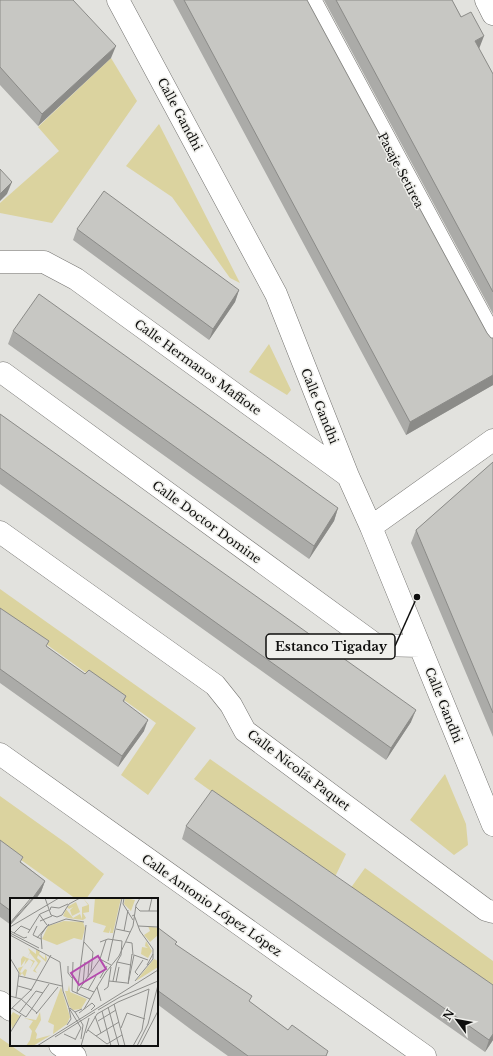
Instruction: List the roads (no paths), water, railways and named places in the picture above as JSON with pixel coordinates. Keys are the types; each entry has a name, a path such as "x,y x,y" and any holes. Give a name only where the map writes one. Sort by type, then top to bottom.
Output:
{"street":[{"name":"Calle Gandhi","path":"119,0 276,294 348,476 372,527 493,825"},
{"name":"Pasaje Setirea","path":"310,0 493,340"},
{"path":"486,0 493,14"},
{"name":"Calle Hermanos Maffiote","path":"0,262 44,262 76,279 348,476"},
{"name":"Calle Doctor Domine","path":"3,373 376,645 420,646"},
{"path":"372,527 493,440"},
{"name":"Calle Nicolás Paquet","path":"0,532 215,685 231,705 245,731 486,910 493,912"},
{"name":"Calle Antonio López López","path":"0,754 425,1056"},
{"path":"0,1002 10,1009"},
{"path":"61,1046 75,1056"}],"place":[{"name":"Estanco Tigaday","path":"417,597"}]}
